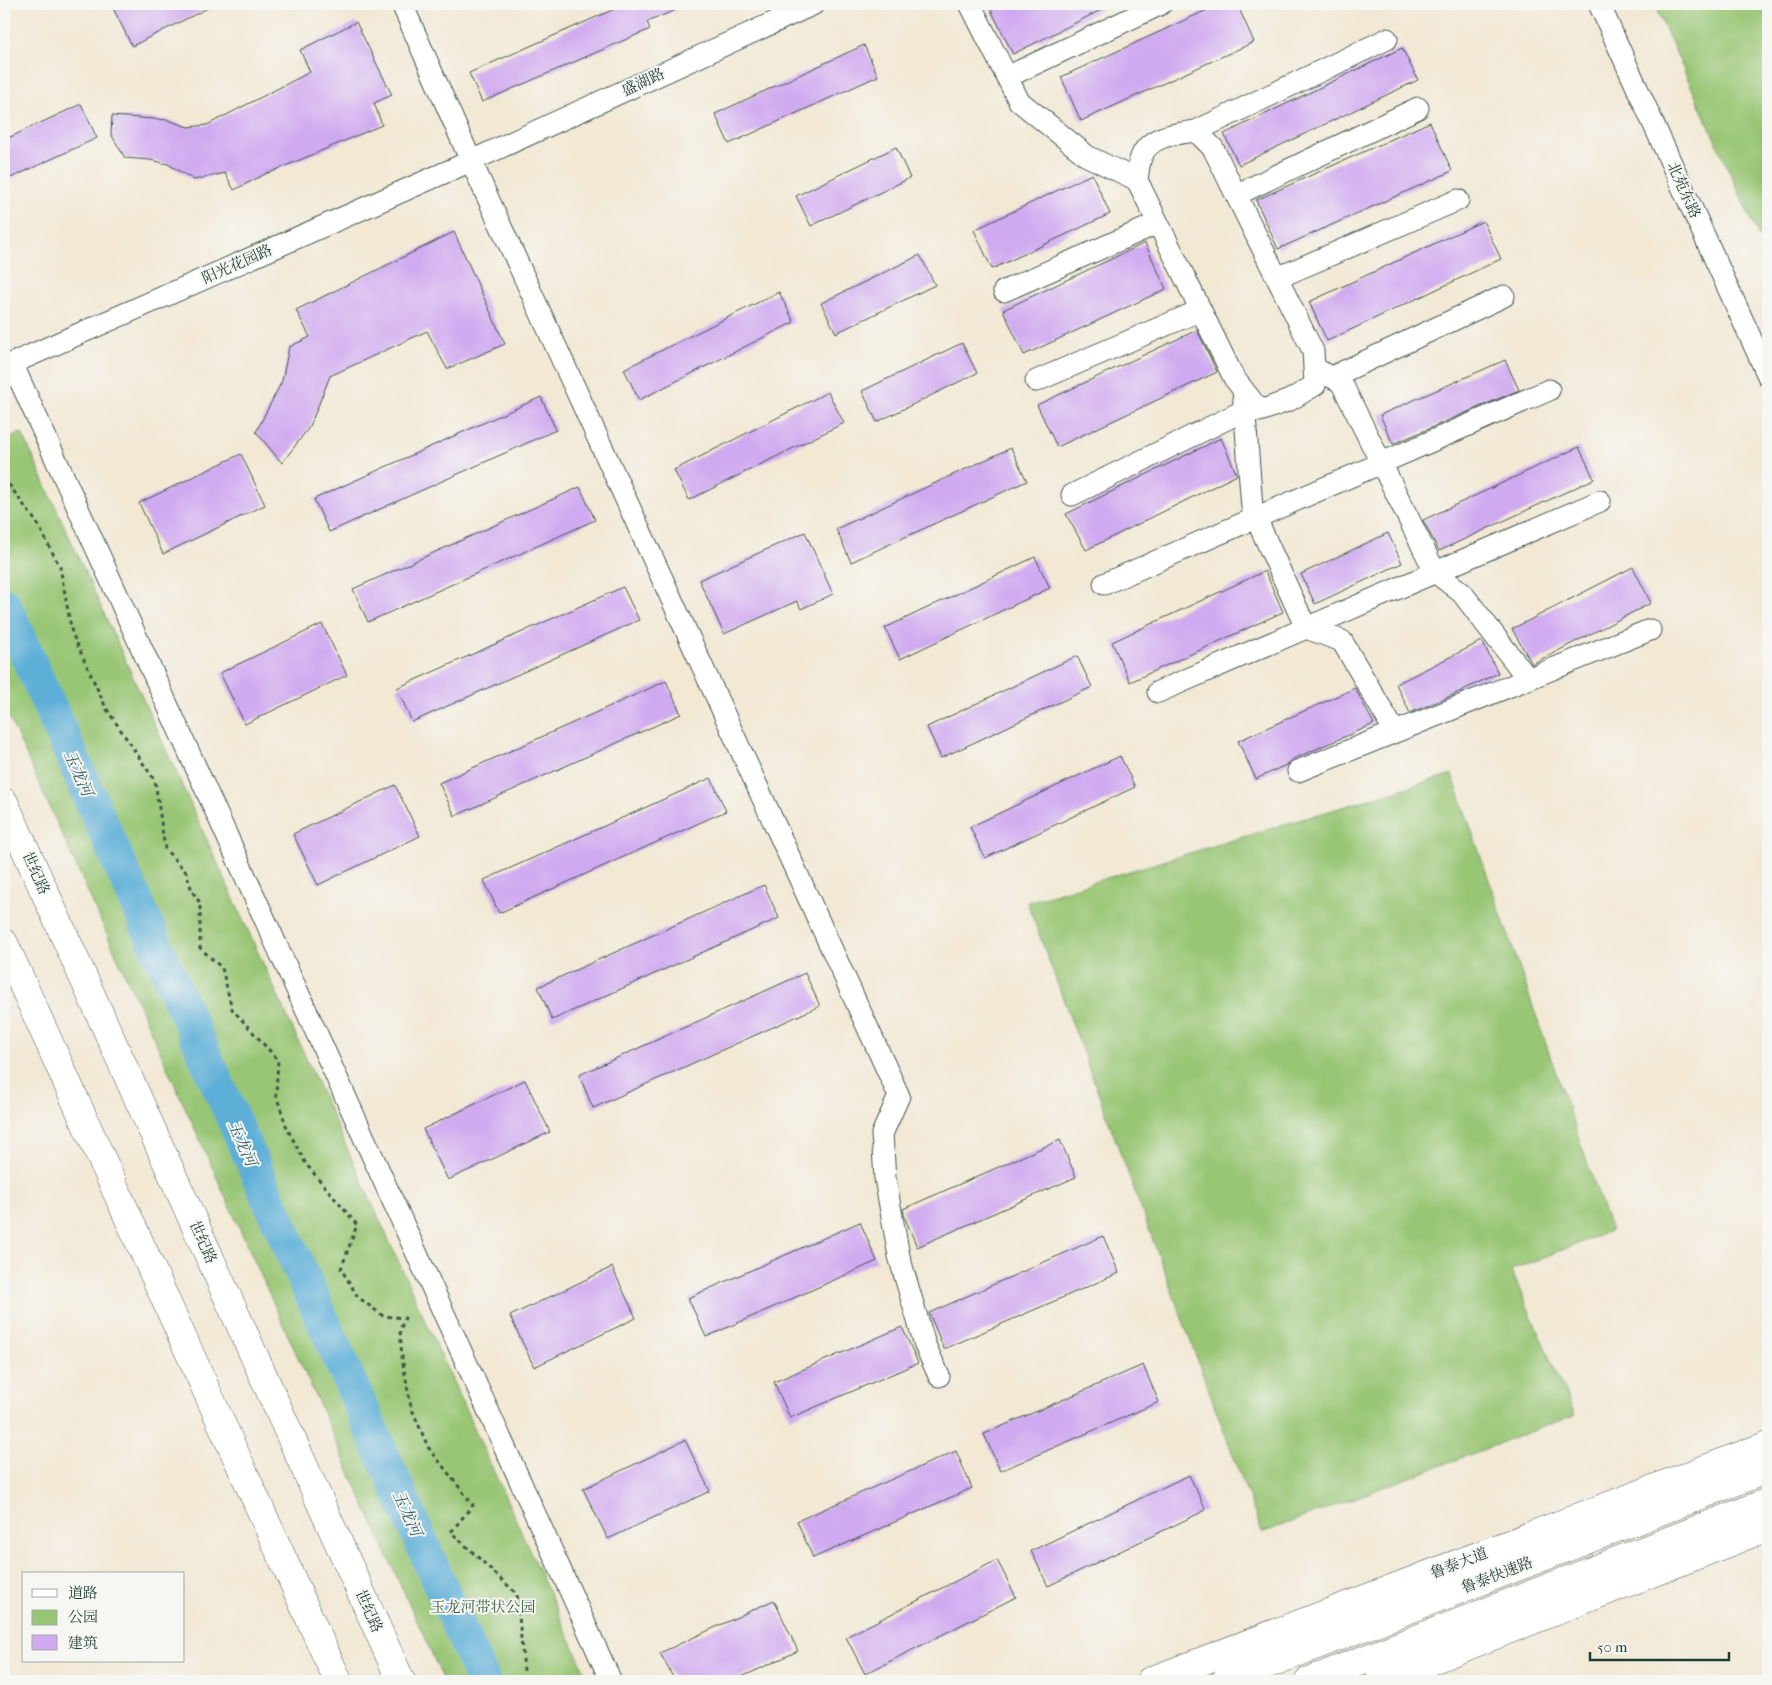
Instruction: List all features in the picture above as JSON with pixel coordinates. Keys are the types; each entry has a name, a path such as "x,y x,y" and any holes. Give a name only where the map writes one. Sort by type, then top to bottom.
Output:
{"main road":[{"name":"世纪路","path":"4,802 401,1681"},
{"path":"4,943 338,1681"},
{"name":"鲁泰大道","path":"1150,1681 1768,1445"},
{"name":"鲁泰快速路","path":"1225,1681 1768,1469"},
{"name":"鲁泰快速路","path":"1309,1681 1768,1502"},
{"path":"1379,1681 1768,1528"}],"street":[{"path":"402,4 899,1096 882,1134 885,1178 899,1256 925,1345 939,1376"},
{"name":"盛湖路","path":"472,161 814,4"},
{"path":"970,4 1019,102 1087,156 1137,180"},
{"path":"1007,77 1161,4"},
{"name":"北苑东路","path":"1599,4 1768,376"},
{"path":"1387,39 1196,131 1176,134 1152,141 1142,156 1137,180 1244,400 1252,507 1306,628 1342,641 1395,732"},
{"path":"1236,195 1418,108"},
{"path":"1196,131 1213,148 1323,373 1341,382 1435,572 1462,593 1528,679"},
{"name":"阳光花园路","path":"8,365 472,161"},
{"path":"1277,278 1458,200"},
{"path":"1004,291 1158,223"},
{"path":"1244,400 1260,411 1290,400 1315,385 1323,373 1504,296"},
{"path":"1036,382 1200,310"},
{"path":"8,365 612,1681"},
{"path":"1104,584 1549,390"},
{"path":"1072,495 1244,400"},
{"path":"1158,692 1600,500"},
{"path":"1298,771 1650,630"}],"path":[{"path":"4,478 37,523 60,567 72,632 106,708 155,781 165,849 186,872 192,891 200,903 200,948 222,968 232,1009 278,1060 276,1095 287,1128 306,1164 357,1225 341,1268 358,1297 383,1316 405,1318 400,1330 402,1358 411,1407 428,1447 473,1504 451,1532 517,1594 525,1681"}],"green space":[{"path":"1654,4 1768,4 1768,257"},
{"name":"玉龙河带状公园","path":"22,433 589,1681 444,1681 4,706 4,439"},
{"path":"1452,774 1611,1231 1511,1270 1575,1415 1262,1533 1027,902"}],"building":[{"path":"111,4 216,4 132,46"},
{"path":"626,4 690,4 647,22 650,29 482,102 469,73"},
{"path":"988,4 1113,4 1013,54"},
{"path":"1220,4 1237,4 1254,42 1081,121 1061,77"},
{"path":"356,22 392,95 374,103 382,125 269,172 234,190 225,173 194,180 168,164 125,158 111,134 112,116 168,120 188,127 207,125 310,72 300,50"},
{"path":"864,45 878,76 729,144 715,114"},
{"path":"1402,48 1418,80 1239,165 1224,134"},
{"path":"81,104 97,138 4,181 4,140"},
{"path":"1430,122 1452,171 1278,249 1256,200"},
{"path":"896,147 910,178 811,226 796,196"},
{"path":"1092,174 1110,214 992,269 974,230"},
{"path":"1483,221 1501,259 1327,341 1309,302"},
{"path":"454,232 505,344 447,369 427,331 330,376 310,426 282,463 256,432 282,381 289,347 310,337 296,310"},
{"path":"1145,243 1166,289 1024,355 1003,310"},
{"path":"920,255 935,285 836,333 821,303"},
{"path":"779,292 794,322 639,400 624,369"},
{"path":"1197,330 1217,372 1057,447 1037,405"},
{"path":"962,343 977,373 877,422 862,391"},
{"path":"1505,360 1519,390 1393,444 1380,415"},
{"path":"828,392 844,423 689,500 674,470"},
{"path":"541,397 556,430 329,532 314,499"},
{"path":"1221,438 1237,475 1086,550 1066,514"},
{"path":"1579,447 1594,479 1439,551 1423,520"},
{"path":"1011,448 1027,481 851,562 836,529"},
{"path":"241,454 265,505 163,554 139,503"},
{"path":"580,487 595,520 368,622 353,589"},
{"path":"805,532 833,594 801,609 797,601 724,634 699,580"},
{"path":"1388,533 1402,563 1315,604 1301,574"},
{"path":"1035,557 1050,588 900,659 885,628"},
{"path":"1633,567 1651,603 1532,664 1512,629"},
{"path":"1265,571 1283,612 1130,682 1112,642"},
{"path":"623,587 639,620 412,722 397,688"},
{"path":"322,624 347,675 245,724 220,673"},
{"path":"1482,641 1498,673 1410,713 1396,684"},
{"path":"1077,656 1092,687 941,758 927,727"},
{"path":"666,681 681,714 455,816 439,783"},
{"path":"1355,688 1374,724 1293,759 1288,764 1256,779 1238,741"},
{"path":"1120,756 1135,787 985,858 970,827"},
{"path":"711,778 726,811 499,913 484,880"},
{"path":"395,785 420,836 318,885 293,834"},
{"path":"764,885 779,918 552,1020 538,987"},
{"path":"805,973 820,1006 593,1108 579,1075"},
{"path":"525,1080 550,1132 448,1180 423,1129"},
{"path":"1060,1140 1076,1177 917,1247 903,1209"},
{"path":"860,1222 877,1261 706,1337 688,1298"},
{"path":"1103,1236 1119,1273 944,1349 929,1313"},
{"path":"612,1267 636,1318 534,1367 510,1316"},
{"path":"902,1327 918,1363 790,1418 774,1382"},
{"path":"1143,1365 1159,1402 1000,1471 984,1434"},
{"path":"685,1440 710,1491 608,1539 583,1489"},
{"path":"956,1451 972,1488 813,1558 797,1521"},
{"path":"1189,1475 1206,1510 1048,1586 1031,1551"},
{"path":"997,1560 1016,1597 865,1674 846,1637"},
{"path":"774,1600 798,1651 733,1681 675,1681 660,1653"}],"waterway":[{"name":"玉龙河","path":"4,604 483,1681"}]}
